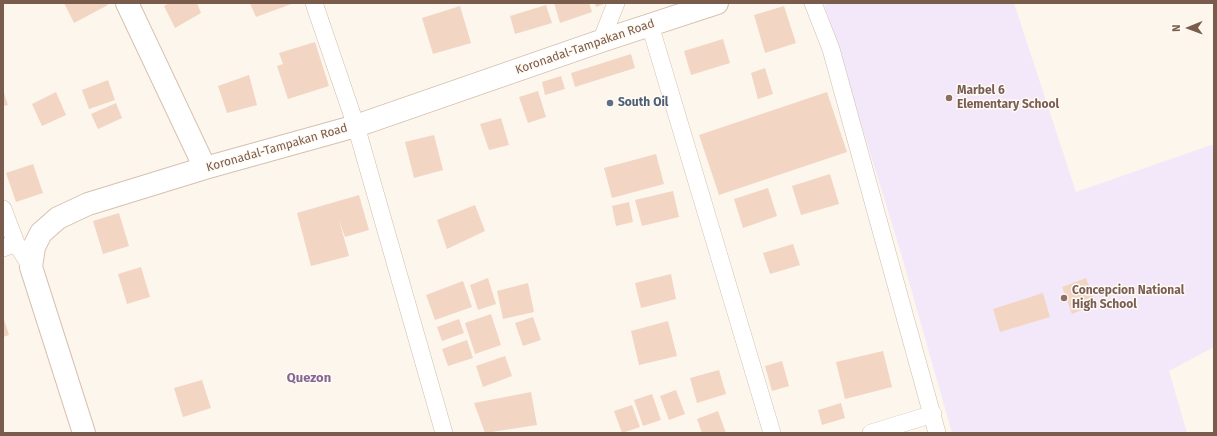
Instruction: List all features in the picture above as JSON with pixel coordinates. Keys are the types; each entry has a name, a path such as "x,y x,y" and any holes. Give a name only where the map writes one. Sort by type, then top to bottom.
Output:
{"main road":[{"path":"127,3 205,168"},
{"name":"Koronadal-Tampakan Road","path":"84,433 31,267 34,247 41,233 58,218 88,204 205,168 356,126 600,41 717,3"}],"street":[{"path":"314,3 356,126 444,433"},
{"path":"600,41 616,3"},
{"path":"813,3 830,49 933,414 937,433"},
{"path":"650,25 772,433"},
{"path":"3,209 10,246 31,267"},
{"path":"871,433 933,414"}],"shaded area":[{"name":"Concepcion National High School","path":"824,3 1014,3 1076,192 1214,144 1214,347 1169,371 1187,433 952,433 900,250"}],"building":[{"path":"64,3 107,3 108,5 74,23"},
{"path":"169,3 197,3 201,13 175,28 164,6"},
{"path":"250,3 294,3 256,17"},
{"path":"554,3 589,3 592,12 560,23"},
{"path":"595,3 606,3 596,7"},
{"path":"546,5 552,23 515,34 510,16"},
{"path":"460,6 471,43 433,54 422,18"},
{"path":"784,6 796,43 765,53 754,15"},
{"path":"723,39 730,63 691,75 684,51"},
{"path":"315,42 329,86 288,99 277,66 283,64 279,53"},
{"path":"631,54 635,68 575,87 571,73"},
{"path":"765,68 773,94 758,99 751,73"},
{"path":"249,75 257,105 227,113 218,86"},
{"path":"561,76 565,89 545,95 542,82"},
{"path":"108,80 115,100 89,109 82,90"},
{"path":"3,90 8,105 3,106"},
{"path":"538,91 546,117 528,123 519,97"},
{"path":"56,92 66,115 42,126 32,104"},
{"path":"827,92 847,152 719,195 699,135"},
{"path":"116,103 122,118 98,129 91,114"},
{"path":"501,118 509,145 489,150 480,124"},
{"path":"434,135 443,170 414,178 405,142"},
{"path":"656,154 664,184 612,198 604,168"},
{"path":"33,164 43,193 16,202 6,173"},
{"path":"830,174 839,204 801,215 792,186"},
{"path":"768,188 777,216 743,228 734,199"},
{"path":"673,191 679,217 642,226 635,200"},
{"path":"359,195 369,230 345,237 339,220 349,256 311,266 297,213"},
{"path":"629,202 633,222 616,226 612,206"},
{"path":"475,205 485,231 447,249 437,220"},
{"path":"119,213 129,246 103,254 93,221"},
{"path":"793,244 800,265 770,274 763,253"},
{"path":"141,267 150,297 127,304 118,274"},
{"path":"671,274 676,299 641,308 635,283"},
{"path":"488,278 496,304 478,310 470,285"},
{"path":"1086,278 1096,304 1072,314 1062,287"},
{"path":"463,281 472,307 435,320 426,295"},
{"path":"528,283 534,312 503,319 497,291"},
{"path":"1043,293 1050,317 1000,332 993,309"},
{"path":"491,314 501,345 475,354 465,323"},
{"path":"3,316 9,335 3,337"},
{"path":"533,317 541,340 523,346 515,323"},
{"path":"459,319 464,333 442,341 437,327"},
{"path":"668,321 677,356 639,365 631,331"},
{"path":"467,340 473,358 448,366 442,349"},
{"path":"883,351 892,387 845,399 836,362"},
{"path":"505,356 512,376 483,387 476,366"},
{"path":"782,361 789,386 772,391 765,366"},
{"path":"719,370 726,394 697,403 690,378"},
{"path":"202,380 211,408 183,417 174,388"},
{"path":"676,390 685,414 669,420 660,396"},
{"path":"531,392 537,425 485,433 474,403"},
{"path":"652,394 661,420 643,426 634,400"},
{"path":"841,403 845,418 822,425 818,410"},
{"path":"632,405 640,427 622,433 614,411"},
{"path":"718,411 726,433 702,433 697,419"}],"place":[{"name":"Marbel 6 Elementary School","path":"949,98"},
{"name":"South Oil","path":"610,103"},
{"name":"Concepcion National High School","path":"1064,298"}],"district":[{"name":"Quezon","path":"309,378"}]}
